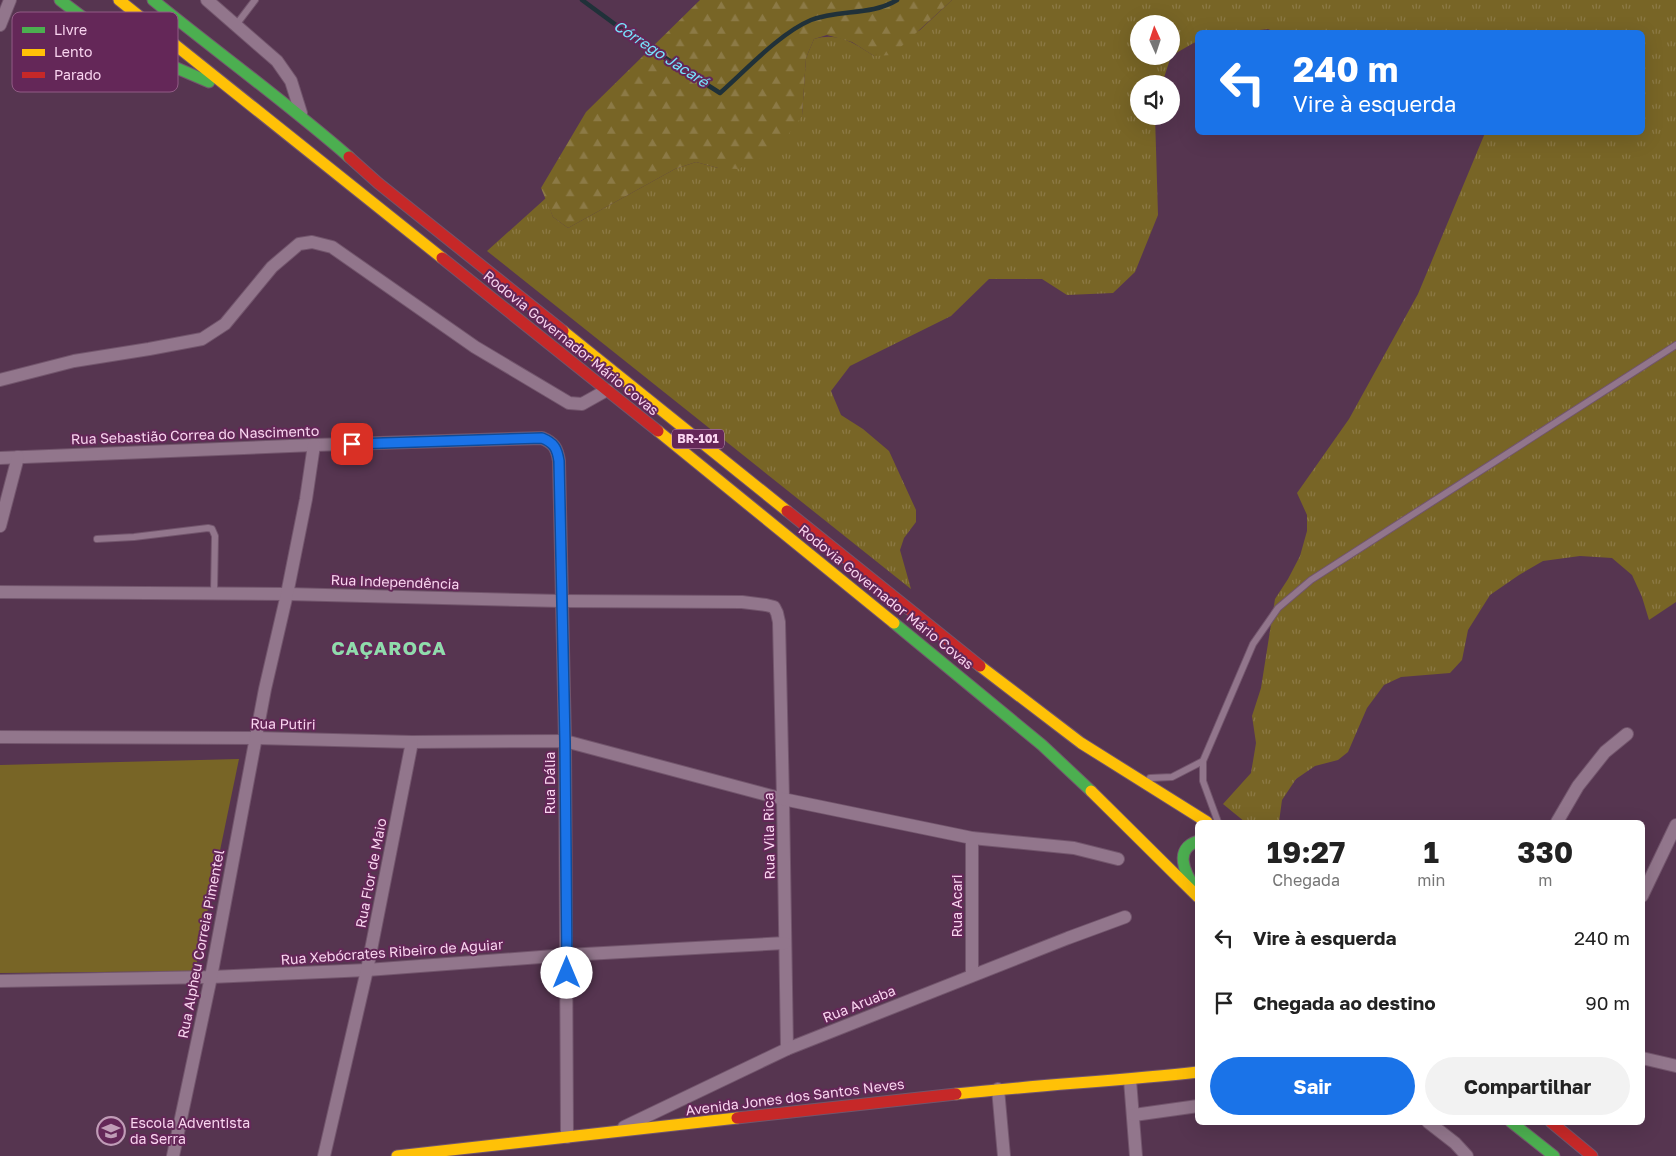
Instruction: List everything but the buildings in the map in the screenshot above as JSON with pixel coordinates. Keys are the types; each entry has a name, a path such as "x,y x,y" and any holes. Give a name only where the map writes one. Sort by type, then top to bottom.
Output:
{"main road":[{"path":"60,0 76,12"},
{"name":"Rodovia Governador Mário Covas","path":"119,0 134,12"},
{"name":"Rodovia Governador Mário Covas","path":"153,0 168,12"},
{"path":"168,0 201,39"},
{"name":"Rodovia Governador Mário Covas","path":"178,20 302,116 378,183 1013,692 1081,744 1204,820"},
{"name":"Rodovia Governador Mário Covas","path":"178,48 607,390 1042,746 1089,789 1195,894"},
{"path":"178,69 234,93"},
{"path":"1195,842 1186,850 1182,861 1187,876 1195,888"},
{"name":"Avenida Jones dos Santos Neves","path":"396,1156 998,1089 1130,1080 1195,1072"},
{"path":"1515,1125 1554,1156"},
{"path":"1555,1125 1592,1156"}],"street":[{"path":"0,25 10,0"},
{"path":"207,0 277,61 290,82 302,116"},
{"path":"0,380 74,361 202,339 225,324 272,267 299,244 312,242 332,246 475,347 569,403 582,404 607,390"},
{"name":"Rua Sebastião Correa do Nascimento","path":"0,458 542,438"},
{"name":"Rua Dália","path":"542,438 553,443 557,449 559,461 565,742 567,1137"},
{"name":"Rua Alpheu Correia Pimentel","path":"173,1156 211,977 265,689 306,499 314,445"},
{"path":"0,526 18,457"},
{"name":"Rua Independência","path":"0,592 287,594 561,601 742,602 774,607 779,622"},
{"name":"Rua Vila Rica","path":"779,622 787,1049"},
{"path":"1558,820 1578,786 1605,752 1627,734"},
{"name":"Rua Putiri","path":"0,738 256,738 412,742 565,742 783,799 972,838 1074,848 1118,858"},
{"name":"Rua Flor de Maio","path":"324,1156 367,970 412,742"},
{"path":"1645,890 1676,824"},
{"name":"Rua Acari","path":"972,838 972,975"},
{"name":"Rua Aruaba","path":"611,1133 787,1049 972,975 1124,918"},
{"name":"Rua Xebócrates Ribeiro de Aguiar","path":"0,981 211,977 367,970 567,955 786,943"},
{"path":"1645,1059 1676,1066"},
{"path":"1130,1080 1136,1156"},
{"path":"998,1089 1004,1156"},
{"path":"1134,1115 1195,1106"},
{"path":"1432,1125 1455,1143 1467,1156"}],"lane":[{"path":"236,25 256,0"},
{"path":"1217,820 1203,781 1202,761 1253,644 1278,608 1311,580 1676,345"},
{"path":"97,539 212,529 215,536 214,594"},
{"path":"1129,775 1152,778 1172,777 1202,761"}],"green space":[{"path":"700,0 952,0 892,55 874,56 852,42 827,35 814,39 806,58 802,116 776,151 738,169 718,168 696,162 675,169 568,228 553,217 541,188 586,112"},
{"path":"952,0 1676,0 1676,602 1649,620 1642,597 1632,575 1612,558 1580,556 1543,561 1490,595 1468,630 1462,660 1450,673 1401,677 1384,685 1367,708 1348,752 1338,760 1315,766 1296,779 1282,800 1279,820 1243,820 1223,804 1251,773 1256,743 1252,716 1261,688 1275,599 1300,556 1307,531 1307,515 1297,493 1349,419 1418,294 1484,135 1645,135 1645,30 1195,30 1195,42 1180,51 1180,15 1130,15 1130,65 1168,65 1165,75 1130,75 1130,125 1155,125 1158,215 1135,272 1113,293 1067,295 1042,279 989,279 951,316 850,366 831,391 841,415 863,429 889,451 916,510 916,522 904,538 900,550 911,589 487,251 546,198 553,217 568,228 675,169 696,162 718,168 802,116 806,58 814,39 823,37 839,38 853,43 874,56 920,30"},
{"path":"239,759 195,971 0,973 0,765"}],"waterway":[{"name":"Córrego Jacaré","path":"582,0 631,36 720,93 775,43 799,26 811,20 833,14 877,8 897,0"}],"traffic: fast":[{"path":"60,0 76,12"},
{"path":"153,0 168,12"},
{"path":"178,20 349,157"},
{"path":"178,69 209,82"},
{"path":"894,623 1042,745 1091,791"},
{"path":"1195,842 1186,850 1183,855 1183,862 1195,888"},
{"path":"1515,1125 1554,1156"}],"traffic: slow":[{"path":"119,0 134,12"},
{"path":"178,47 442,258"},
{"path":"563,331 787,511"},
{"path":"658,431 894,623"},
{"path":"980,666 1081,743 1204,820"},
{"path":"1091,791 1195,894"},
{"path":"956,1094 1195,1072"},
{"path":"397,1156 737,1118"}],"traffic: jam":[{"path":"349,157 378,183 563,331"},
{"path":"442,258 658,431"},
{"path":"787,511 980,666"},
{"path":"737,1118 956,1094"},
{"path":"1555,1125 1592,1156"}],"place":[{"name":"Escola Adventista da Serra","path":"111,1131"}],"district":[{"name":"CAÇAROCA","path":"389,648"}],"route":[{"path":"352,444 542,438 553,443 557,449 559,461 565,742 567,973"}]}
